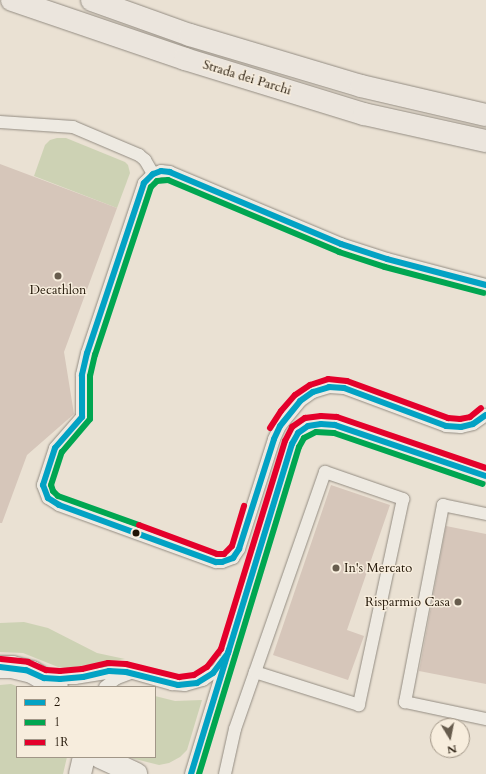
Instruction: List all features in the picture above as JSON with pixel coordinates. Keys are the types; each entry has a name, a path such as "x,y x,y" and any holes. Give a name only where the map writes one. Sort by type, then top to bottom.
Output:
{"highway":[{"name":"Strada dei Parchi","path":"12,0 185,59 357,112 486,141"},
{"name":"Strada dei Parchi","path":"92,0 190,35 361,86 486,115"}],"street":[{"path":"0,667 26,670 51,683"},
{"path":"80,774 84,758"},
{"path":"102,758 136,774"}],"lane":[{"path":"0,122 73,127 139,156 145,160 153,174"},
{"path":"486,285 387,259 341,244 170,172 161,171 153,174 144,183 87,353 82,375 82,417 54,448 43,480 43,489 48,498 59,505 208,560 226,562 233,558 239,549 274,439 280,426 300,401 314,392 329,387 344,388 446,426 461,427 473,424 486,415"},
{"path":"191,774 292,444 303,429 314,424 335,425 486,476"},
{"path":"225,774 235,729 325,472 403,499 359,705 255,672"},
{"path":"486,514 444,505 405,702 486,718"},
{"path":"51,683 114,671 134,673 172,684 191,684 203,680 213,673 228,653"},
{"path":"107,686 120,676 134,673"}],"green space":[{"path":"66,138 125,162 128,165 130,173 117,208 34,176 45,145 50,140"},
{"path":"24,622 48,628 97,653 125,659 68,668 58,667 23,653 0,652 0,623"},
{"path":"11,684 16,686 16,758 67,758 63,774 0,774 0,685"},
{"path":"156,696 175,701 202,700 187,750 180,757 169,763 159,765 131,758 156,758"}],"building":[{"path":"0,164 117,208 64,352 74,414 27,455 2,523 0,523"},
{"name":"In's Mercato","path":"331,485 390,505 347,630 364,636 348,680 273,655"},
{"name":"Risparmio Casa","path":"446,526 486,534 486,684 419,671"}],"transit line":[{"name":"2","path":"486,285 387,259 341,244 170,172 161,171 153,174 144,183 87,353 82,375 82,417 55,448 43,485 48,498 59,505 216,562 222,562 233,558 239,549 274,439 280,426 300,401 313,392 329,387 344,388 446,426 461,427 473,424 486,415"},
{"name":"1","path":"139,525 58,496 53,491 51,485 62,452 90,419 90,376 95,355 151,187 157,181 168,180 339,252 385,267 484,293"},
{"name":"1R","path":"270,428 281,411 295,395 310,385 328,379 347,381 448,418 460,419 470,417 481,408"},
{"name":"1R","path":"1,659 28,662 46,670 60,671 82,669 108,663 126,664 179,677 194,675 207,667 221,649 285,441 292,427 305,418 321,416 337,417 486,468"},
{"name":"2","path":"0,667 26,670 44,678 60,679 83,677 109,671 126,672 178,685 197,683 213,673 228,653 292,444 298,433 308,426 321,424 335,425 486,476"},
{"name":"1","path":"199,774 299,447 304,438 316,432 334,433 483,484"},
{"name":"1R","path":"139,525 217,554 224,554 232,546 244,506"},
{"name":"2","path":"191,774 229,650"}],"place":[{"name":"Decathlon","path":"58,276"},
{"name":"In's Mercato","path":"336,568"},
{"name":"Risparmio Casa","path":"458,602"}]}
